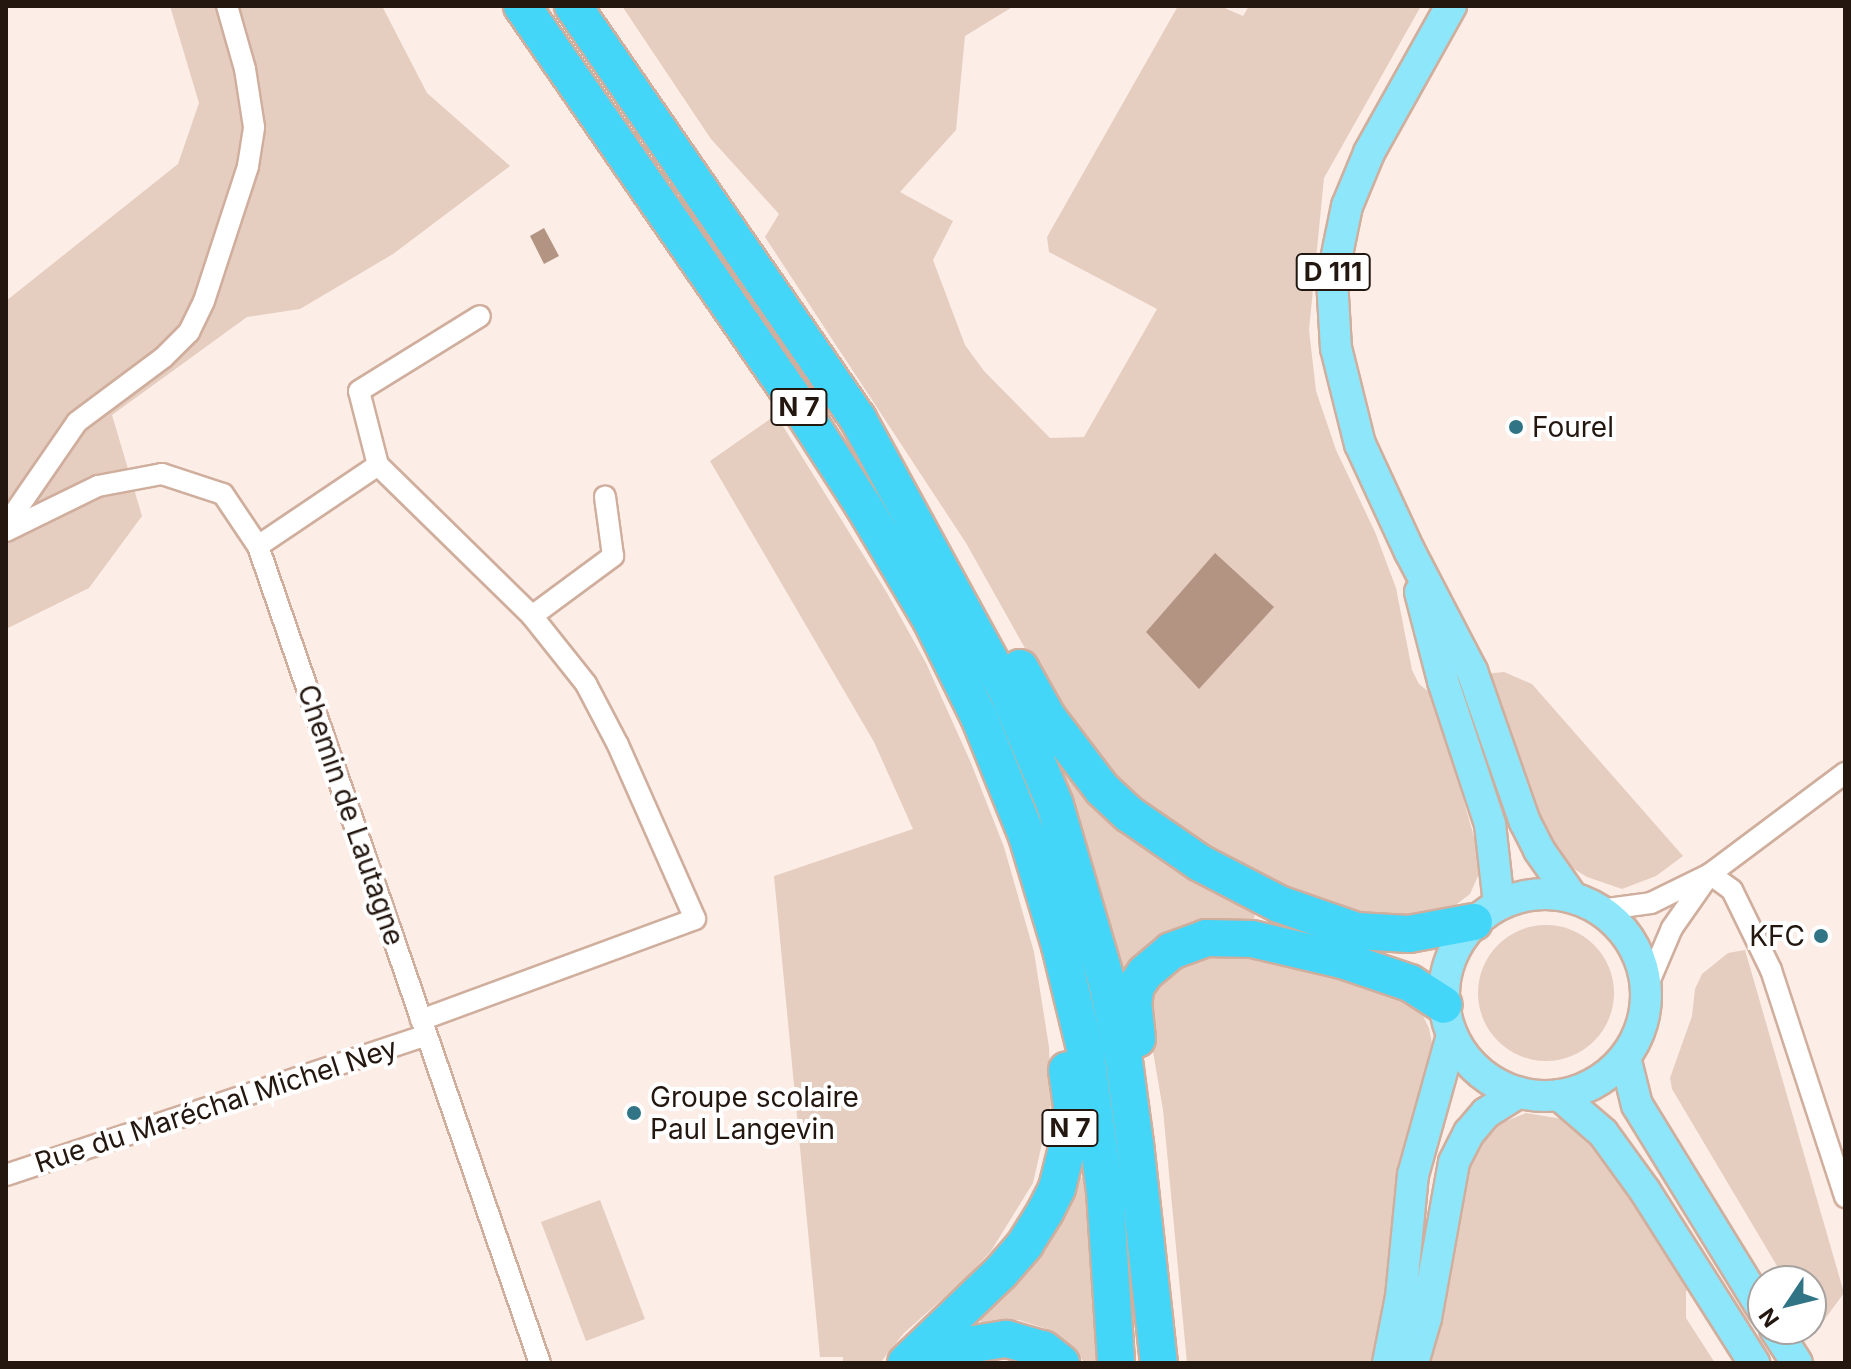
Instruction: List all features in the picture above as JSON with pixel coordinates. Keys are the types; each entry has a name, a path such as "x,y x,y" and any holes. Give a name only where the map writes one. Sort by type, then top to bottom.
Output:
{"highway":[{"name":"N 7","path":"522,6 803,412 893,554 967,692 1027,836 1060,946 1086,1053 1105,1191 1116,1363"},
{"name":"N 7","path":"573,6 858,419 957,554 1048,718 1102,789 1129,814 1200,863 1279,904 1330,924 1357,931 1409,934 1486,913"},
{"name":"N 7","path":"858,419 1008,693 1055,805 1097,942 1124,1061 1159,1363"},
{"name":"N 7","path":"906,1363 964,1310 1025,1244 1045,1212 1065,1162 1072,1106 1053,972 1027,836"},
{"path":"1153,1300 1146,1139 1133,1003 1136,986 1156,961 1185,943 1206,938 1252,939 1379,971 1410,983 1448,1020"},
{"path":"948,1363 974,1344 1007,1339 1043,1349 1061,1363"}],"main road":[{"name":"D 111","path":"1451,6 1361,171 1338,236 1332,279 1336,348 1360,444 1410,552 1472,671 1525,822 1539,850 1572,897"},
{"name":"D 111","path":"1410,552 1443,681 1490,824 1486,913"},
{"path":"1388,1363 1401,1297 1413,1175 1448,1020 1445,975 1456,946 1486,913 1523,896 1547,893 1572,897 1600,910 1618,925 1632,944 1642,966 1646,989 1645,1013 1625,1057 1607,1075 1584,1088 1559,1095 1519,1092 1491,1080 1468,1060 1448,1020"},
{"path":"1625,1057 1629,1083 1644,1119 1747,1284"},
{"path":"1413,1363 1426,1318 1454,1162 1469,1133 1486,1113 1519,1092"},
{"path":"1559,1095 1603,1133 1645,1191 1754,1363"},
{"path":"1785,1345 1797,1363"}],"street":[{"path":"6,525 77,422 163,358 189,332 204,301 248,166 254,127 245,69 227,6"},
{"path":"480,316 359,391 378,465 532,616 613,556 605,497"},
{"path":"258,546 378,465"},
{"name":"Chemin de Lautagne","path":"6,531 98,486 162,474 223,494 258,546 540,1363"},
{"name":"Rue du Maréchal Michel Ney","path":"6,1175 424,1027 695,919 618,745 586,684 532,616"},
{"path":"1600,910 1651,903 1710,874 1845,773"},
{"path":"1646,989 1672,928 1710,874"},
{"path":"1710,874 1732,890 1771,970 1845,1197"}],"shaded area":[{"path":"170,6 382,6 427,93 510,166 393,254 300,309 247,317 112,415 142,516 89,588 6,629 6,301 178,164 199,103"},
{"path":"622,6 1014,6 965,36 956,130 900,192 953,221 933,260 965,345 984,371 1050,438 1084,437 1157,309 1049,252 1047,237 1178,6 1220,6 1243,16 1249,6 1421,6 1324,178 1309,330 1316,391 1336,450 1375,532 1396,588 1412,670 1419,684 1434,696 1478,851 1478,876 1470,894 1449,910 1417,917 1363,920 1299,894 1147,810 1102,772 1064,718 966,543 765,237 779,214 711,139"},
{"path":"544,228 559,256 544,264 530,236"},
{"path":"776,415 887,593 926,663 971,763 1004,847 1034,952 1049,1047 1051,1104 1033,1183 991,1251 965,1279 904,1333 880,1363 843,1363 843,1357 820,1357 774,876 913,829 874,742 710,461"},
{"path":"1215,553 1274,607 1199,689 1146,632"},
{"path":"1504,672 1532,684 1683,856 1656,876 1622,889 1587,877 1563,862 1540,825 1484,674"},
{"path":"1069,765 1256,905 1253,926 1131,973 1122,971 1057,772"},
{"path":"1546,925 1572,931 1594,945 1608,967 1614,993 1608,1019 1594,1041 1572,1055 1546,1061 1520,1055 1498,1041 1484,1019 1478,993 1484,967 1498,945 1520,931"},
{"path":"1745,950 1844,1293 1827,1316 1827,1265 1776,1265 1672,1089 1670,1078 1692,1016 1695,989 1702,974 1728,953"},
{"path":"1207,954 1247,955 1399,992 1419,1008 1429,1028 1433,1048 1381,1363 1187,1363 1163,1110 1147,1016 1151,991 1165,973"},
{"path":"1526,1113 1574,1121 1587,1134 1692,1285 1686,1291 1686,1318 1715,1363 1422,1363 1470,1169 1480,1143 1492,1127"},
{"path":"1086,1177 1099,1363 1085,1363 1068,1344 1044,1328 1019,1320 982,1324 977,1313 1077,1178"},
{"path":"600,1200 645,1319 586,1341 541,1222"}],"place":[{"name":"Fourel","path":"1516,427"},
{"name":"KFC","path":"1821,936"},
{"name":"Groupe scolaire Paul Langevin","path":"634,1113"}]}
